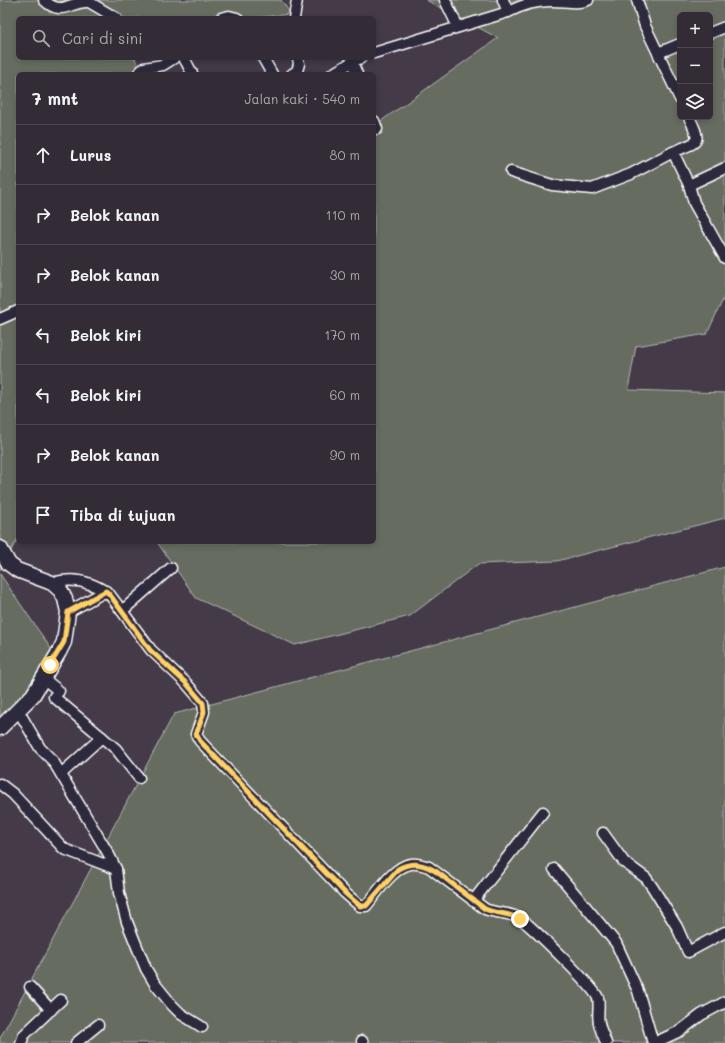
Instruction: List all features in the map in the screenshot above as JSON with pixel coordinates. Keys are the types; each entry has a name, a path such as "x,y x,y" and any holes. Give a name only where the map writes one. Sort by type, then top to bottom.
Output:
{"street":[{"path":"44,0 53,7 59,8 67,7 78,2 89,2 113,16"},
{"path":"294,16 297,0"},
{"path":"445,0 458,27"},
{"path":"503,0 508,12"},
{"path":"376,52 508,12 523,4 551,1 578,2 588,0"},
{"path":"637,0 645,26 677,92"},
{"path":"713,32 725,27"},
{"path":"658,53 677,45"},
{"path":"154,60 159,66"},
{"path":"140,72 144,68 163,65 171,60"},
{"path":"185,60 191,72"},
{"path":"265,60 271,72"},
{"path":"297,72 298,60"},
{"path":"336,72 357,60 357,72"},
{"path":"511,172 552,185 592,189 631,174 673,152 693,144 697,138 697,134 690,120"},
{"path":"673,152 689,185 694,203 725,258"},
{"path":"689,185 725,168"},
{"path":"0,319 16,311"},
{"path":"0,548 9,564 17,570 52,583 61,591 65,599 68,612 64,642 60,652 33,695 0,728"},
{"path":"122,611 171,568"},
{"path":"52,583 71,580 84,582 106,591 110,595 150,650 186,683 203,703 204,712 196,734 200,741 355,902 360,906 366,906 398,869 405,865 420,864 429,867 473,901 492,912 509,914 520,919 533,929 575,971 597,998 599,1004 598,1022 605,1042"},
{"path":"68,612 106,591"},
{"path":"43,678 59,691 54,697 116,749 139,778"},
{"path":"18,710 40,748 53,761 116,869 119,893 127,922 146,969 155,984 172,1005 181,1014 202,1027"},
{"path":"61,774 102,737"},
{"path":"0,784 13,794 64,849 116,869"},
{"path":"473,901 543,812"},
{"path":"603,833 624,862 646,878 677,927 688,952 725,932"},
{"path":"554,869 616,943 638,991 653,1043 680,1031 701,1015 725,1002"},
{"path":"30,987 51,1010"},
{"path":"21,1043 24,1035 61,1000"},
{"path":"76,1043 98,1025"}],"green space":[{"path":"0,0 281,0 291,14 272,16 16,16 16,60 136,60 139,72 16,72 16,542 0,570"},
{"path":"426,0 725,0 725,295 707,334 636,346 628,390 725,393 725,518 557,561 478,564 410,616 295,645 196,598 158,544 376,544 376,125 498,38"},
{"path":"725,567 725,1043 0,1043 0,1038 174,714"},
{"path":"0,574 58,659 0,729"}],"route":[{"path":"50,665 60,652 64,642 68,612 106,591 150,650 186,683 203,703 205,708 196,734 208,751 345,893 360,906 366,906 398,869 405,865 420,864 437,872 485,909 492,912 509,914 520,919"}]}
